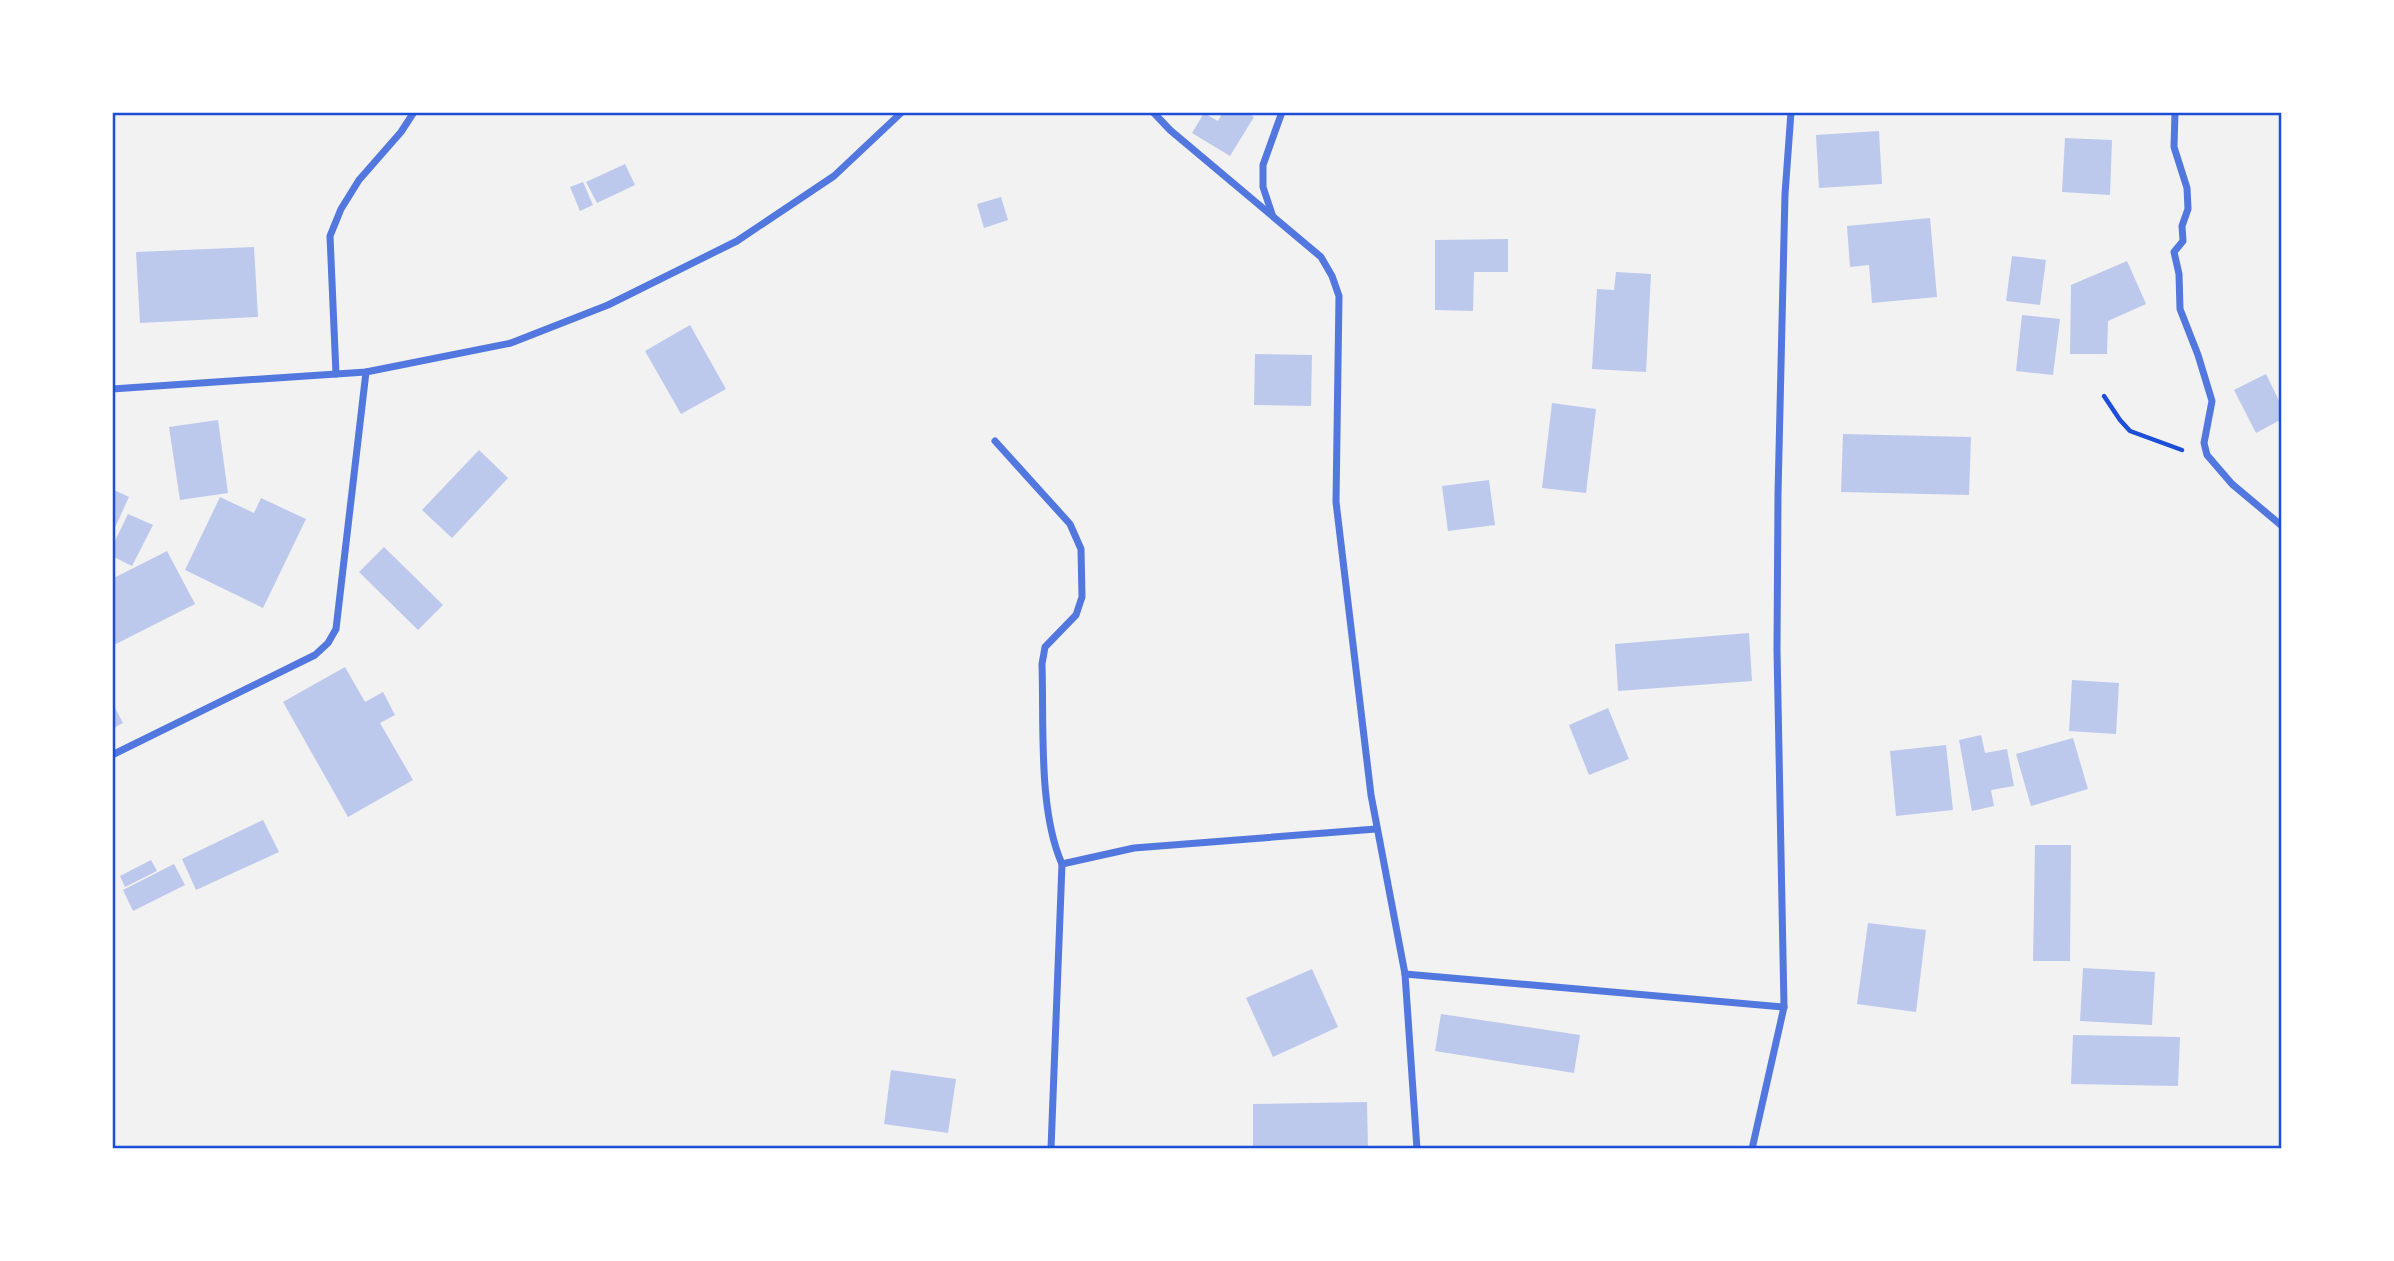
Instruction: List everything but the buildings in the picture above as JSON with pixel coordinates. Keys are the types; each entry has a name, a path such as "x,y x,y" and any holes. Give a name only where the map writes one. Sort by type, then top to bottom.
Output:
{"street":[{"path":"336,374 330,236 341,209 359,180 401,132 414,112"},
{"path":"112,389 366,372 511,343 608,305 737,241 834,176 902,112"},
{"path":"1153,112 1170,130 1321,257 1339,296 1336,502 1376,829 1405,974 1418,1149"},
{"path":"1272,214 1263,187 1263,164 1282,112"},
{"path":"1752,1149 1784,1007 1777,650 1778,494 1785,194 1791,112"},
{"path":"2175,112 2174,147 2186,188 2188,209 2182,226 2183,241 2174,253 2179,274 2179,309 2198,355 2212,401 2204,443 2207,455 2232,484 2282,526"},
{"path":"112,755 315,654 328,643 336,629 366,372"},
{"path":"995,441 1070,524 1081,549 1082,597 1076,615 1045,647 1042,664 1046,805 1055,849 1062,864 1051,1149"},
{"path":"1062,864 1134,848 1376,829"},
{"path":"1405,974 1784,1007"}],"path":[{"path":"2104,396 2130,431 2180,450 2207,455"}]}
